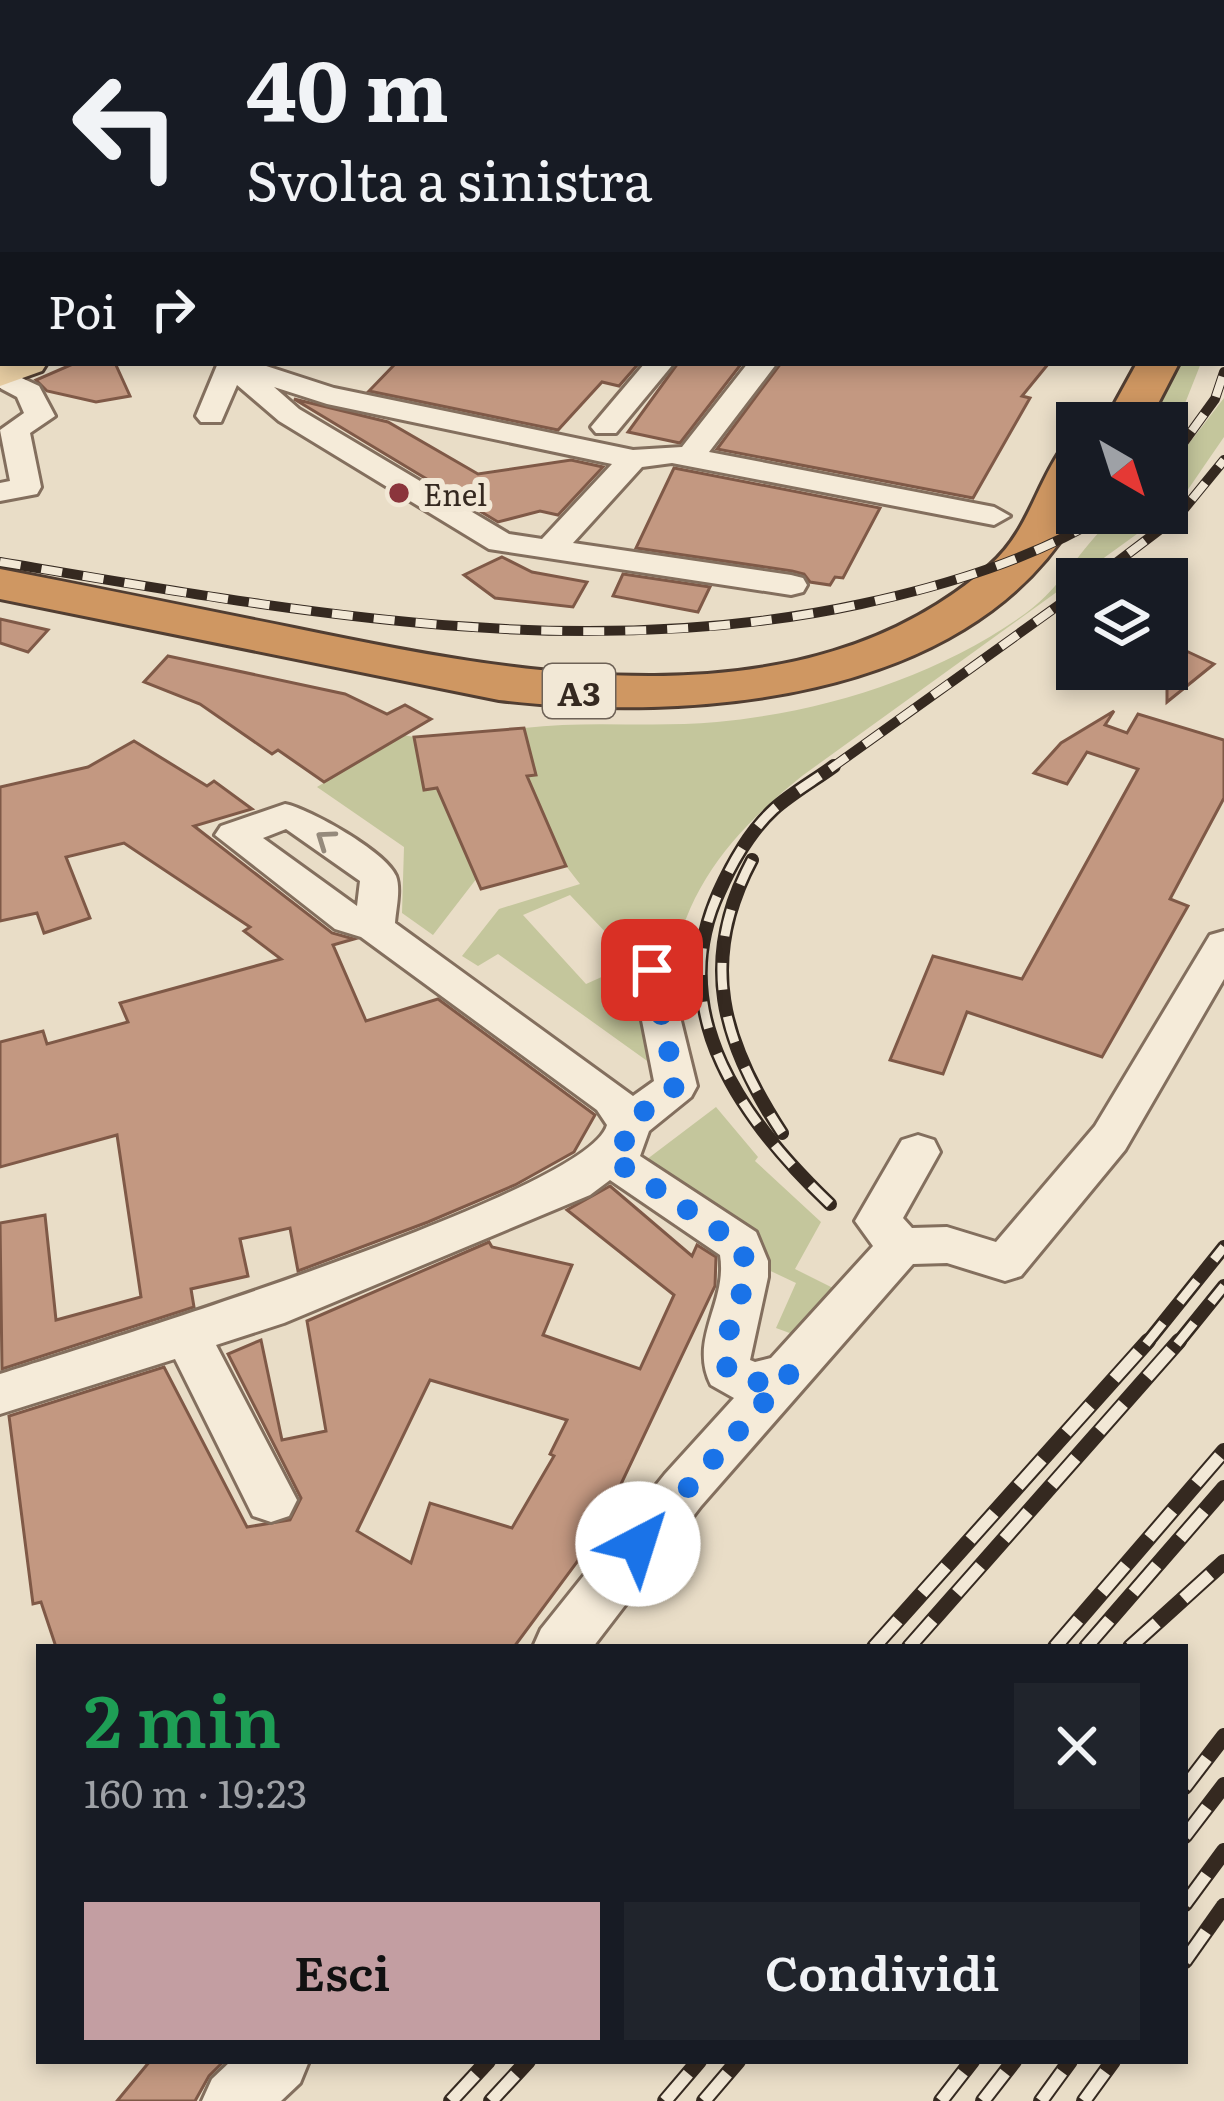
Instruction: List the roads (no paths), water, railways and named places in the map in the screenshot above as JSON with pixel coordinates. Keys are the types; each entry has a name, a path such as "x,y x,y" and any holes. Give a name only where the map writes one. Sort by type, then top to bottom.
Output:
{"highway":[{"name":"A3","path":"1118,402 1155,366"},
{"name":"A3","path":"0,584 482,682 565,691 696,689 856,657 920,632 968,605 1017,566 1056,514"},
{"name":"A3","path":"0,604 465,702 589,713 712,709 836,686 944,649 1007,612 1044,581 1080,534"}],"street":[{"path":"211,416 230,366"},
{"path":"234,366 289,415 500,542 791,585"},
{"path":"240,366 327,395 633,459 672,454 994,516"},
{"path":"606,427 657,366"},
{"path":"690,458 761,366"},
{"path":"0,376 29,392 40,416 15,430 26,487 0,492"},
{"path":"548,551 633,459"},
{"path":"375,928 612,1099 620,1141 740,1245 745,1262 743,1291 725,1343 728,1371 751,1384 791,1372"},
{"path":"562,1644 683,1490 901,1246 947,1245 1005,1263 1110,1138 1224,945"},
{"path":"0,1394 268,1310 574,1183 676,1086 652,970"},
{"path":"901,1246 878,1221 918,1152"},
{"path":"188,1337 271,1501"},
{"path":"234,2101 275,2064"},
{"path":"257,2101 276,2064"}],"railway":[{"path":"1188,436 1215,399 1224,372"},
{"path":"1123,558 1179,515 1224,460"},
{"path":"0,562 214,597 430,624 645,630 753,622 894,597 1020,557 1069,534"},
{"path":"830,769 1056,607"},
{"path":"830,1204 743,1102 707,1023 701,981 704,937 719,892 742,848 774,809 834,766"},
{"path":"752,860 725,932 724,1000 744,1066 782,1133"},
{"path":"1146,1344 1224,1247"},
{"path":"1177,1344 1224,1286"},
{"path":"877,1644 1148,1341"},
{"path":"912,1644 1179,1341"},
{"path":"1058,1644 1224,1451"},
{"path":"1089,1644 1224,1488"},
{"path":"1133,1644 1224,1562"},
{"path":"1188,1783 1224,1736"},
{"path":"1188,1832 1224,1785"},
{"path":"1188,1900 1224,1851"},
{"path":"1188,1957 1224,1906"},
{"path":"451,2101 485,2064"},
{"path":"491,2101 525,2064"},
{"path":"665,2101 696,2064"},
{"path":"704,2101 735,2064"},
{"path":"941,2101 970,2064"},
{"path":"983,2101 1012,2064"},
{"path":"1041,2101 1068,2064"},
{"path":"1084,2101 1111,2064"}],"place":[{"name":"Enel","path":"399,493"}]}
